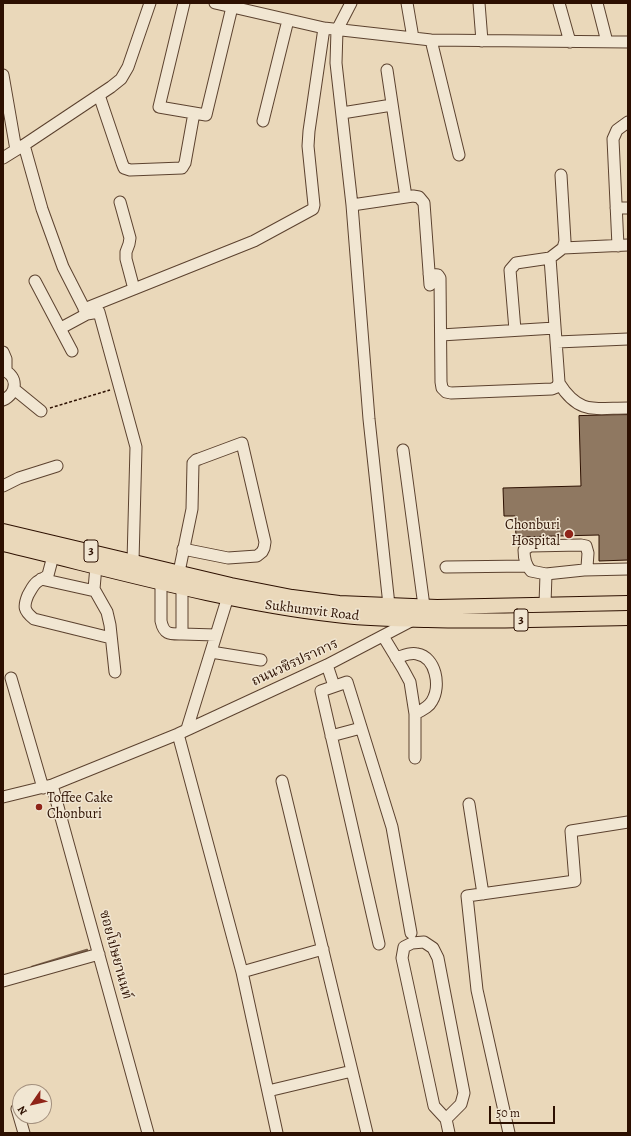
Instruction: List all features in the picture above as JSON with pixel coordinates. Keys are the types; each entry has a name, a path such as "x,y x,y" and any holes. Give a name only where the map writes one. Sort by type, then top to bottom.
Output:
{"main road":[{"name":"Sukhumvit Road","path":"3,531 179,572 230,591 290,610 331,615 413,620 628,618"},
{"name":"Sukhumvit Road","path":"3,544 182,588 230,591 339,603 424,606 628,603"}],"street":[{"path":"3,158 121,79 128,67 150,3"},
{"path":"184,3 159,107 206,115 232,5"},
{"path":"215,3 232,5 324,28 431,40 628,42"},
{"path":"351,3 338,30 336,63 352,206 369,419 389,605"},
{"path":"407,3 413,38"},
{"path":"479,3 482,41"},
{"path":"559,3 570,42"},
{"path":"597,3 607,42"},
{"path":"263,121 288,20"},
{"path":"61,328 86,311 134,289 254,241 313,208 314,205 308,146 324,28"},
{"path":"431,40 459,155"},
{"path":"386,70 406,197"},
{"path":"3,75 20,148 60,260 86,311"},
{"path":"99,95 122,164 124,168 130,170 182,168 185,163 194,113"},
{"path":"342,113 392,105"},
{"path":"515,330 510,270 516,263 550,258 563,248 623,245 616,208 613,139 617,130 628,122"},
{"path":"561,175 565,241 563,248"},
{"path":"352,206 406,197 419,197 424,203 429,280 438,275 440,278 442,388 446,392 552,389 557,387 559,383"},
{"path":"120,202 130,238 130,244 126,252 126,259 134,289"},
{"path":"616,208 628,208"},
{"path":"550,258 559,383 564,392 580,406 588,408 628,408"},
{"path":"35,281 72,351"},
{"path":"86,311 99,312 136,447 133,561"},
{"path":"441,335 556,328"},
{"path":"556,342 628,339"},
{"path":"3,352 6,359 4,371 9,374 14,381 14,390 12,394 3,400"},
{"path":"14,390 41,411"},
{"path":"179,572 192,509 193,463 196,460 242,444 265,542 262,552 257,556 228,558 184,549"},
{"path":"403,450 424,606"},
{"path":"3,486 19,478 57,466"},
{"path":"584,570 588,567 588,553 586,546 551,545 528,547 524,550 527,566 531,571 546,574 584,570 628,569"},
{"path":"53,556 48,575 38,581 32,588 25,603 25,608 28,614 34,619 111,638"},
{"path":"96,566 94,589 107,612 115,672"},
{"path":"446,567 527,566"},
{"path":"546,574 546,604"},
{"path":"41,579 95,591"},
{"path":"161,583 161,621 162,627 168,634 216,635"},
{"path":"182,588 182,634"},
{"path":"230,591 211,652 182,732 242,972 277,1133"},
{"name":"ถนนวชิรปราการ","path":"3,797 48,786 182,732 328,665 413,620"},
{"path":"383,636 410,682 415,714 415,758"},
{"path":"211,652 260,660"},
{"path":"396,658 416,653 422,655 433,666 436,673 433,699 429,705 415,714"},
{"path":"328,665 334,686"},
{"name":"ซอยโปษยานนท์","path":"11,678 48,786 99,954 148,1133"},
{"path":"379,944 321,691 346,682 392,827 411,932"},
{"path":"331,736 361,728"},
{"path":"282,781 367,1133"},
{"path":"469,804 483,894"},
{"path":"509,1133 477,990 467,896 575,881 571,831 628,822"},
{"path":"446,1119 461,1104 464,1093 438,958 433,948 424,942 412,942 404,947 402,958 434,1106 446,1119 449,1133"},
{"path":"242,972 322,949"},
{"path":"3,981 99,954"},
{"path":"268,1091 352,1071"}],"path":[{"path":"41,411 119,387"}],"building":[{"name":"Chonburi Hospital","path":"628,415 628,560 599,561 599,535 516,537 515,516 504,516 503,488 581,486 579,416"}],"waterway":[{"path":"32,967 87,950"}],"place":[{"name":"Chonburi Hospital","path":"569,534"},
{"name":"Toffee Cake Chonburi","path":"39,807"}]}
